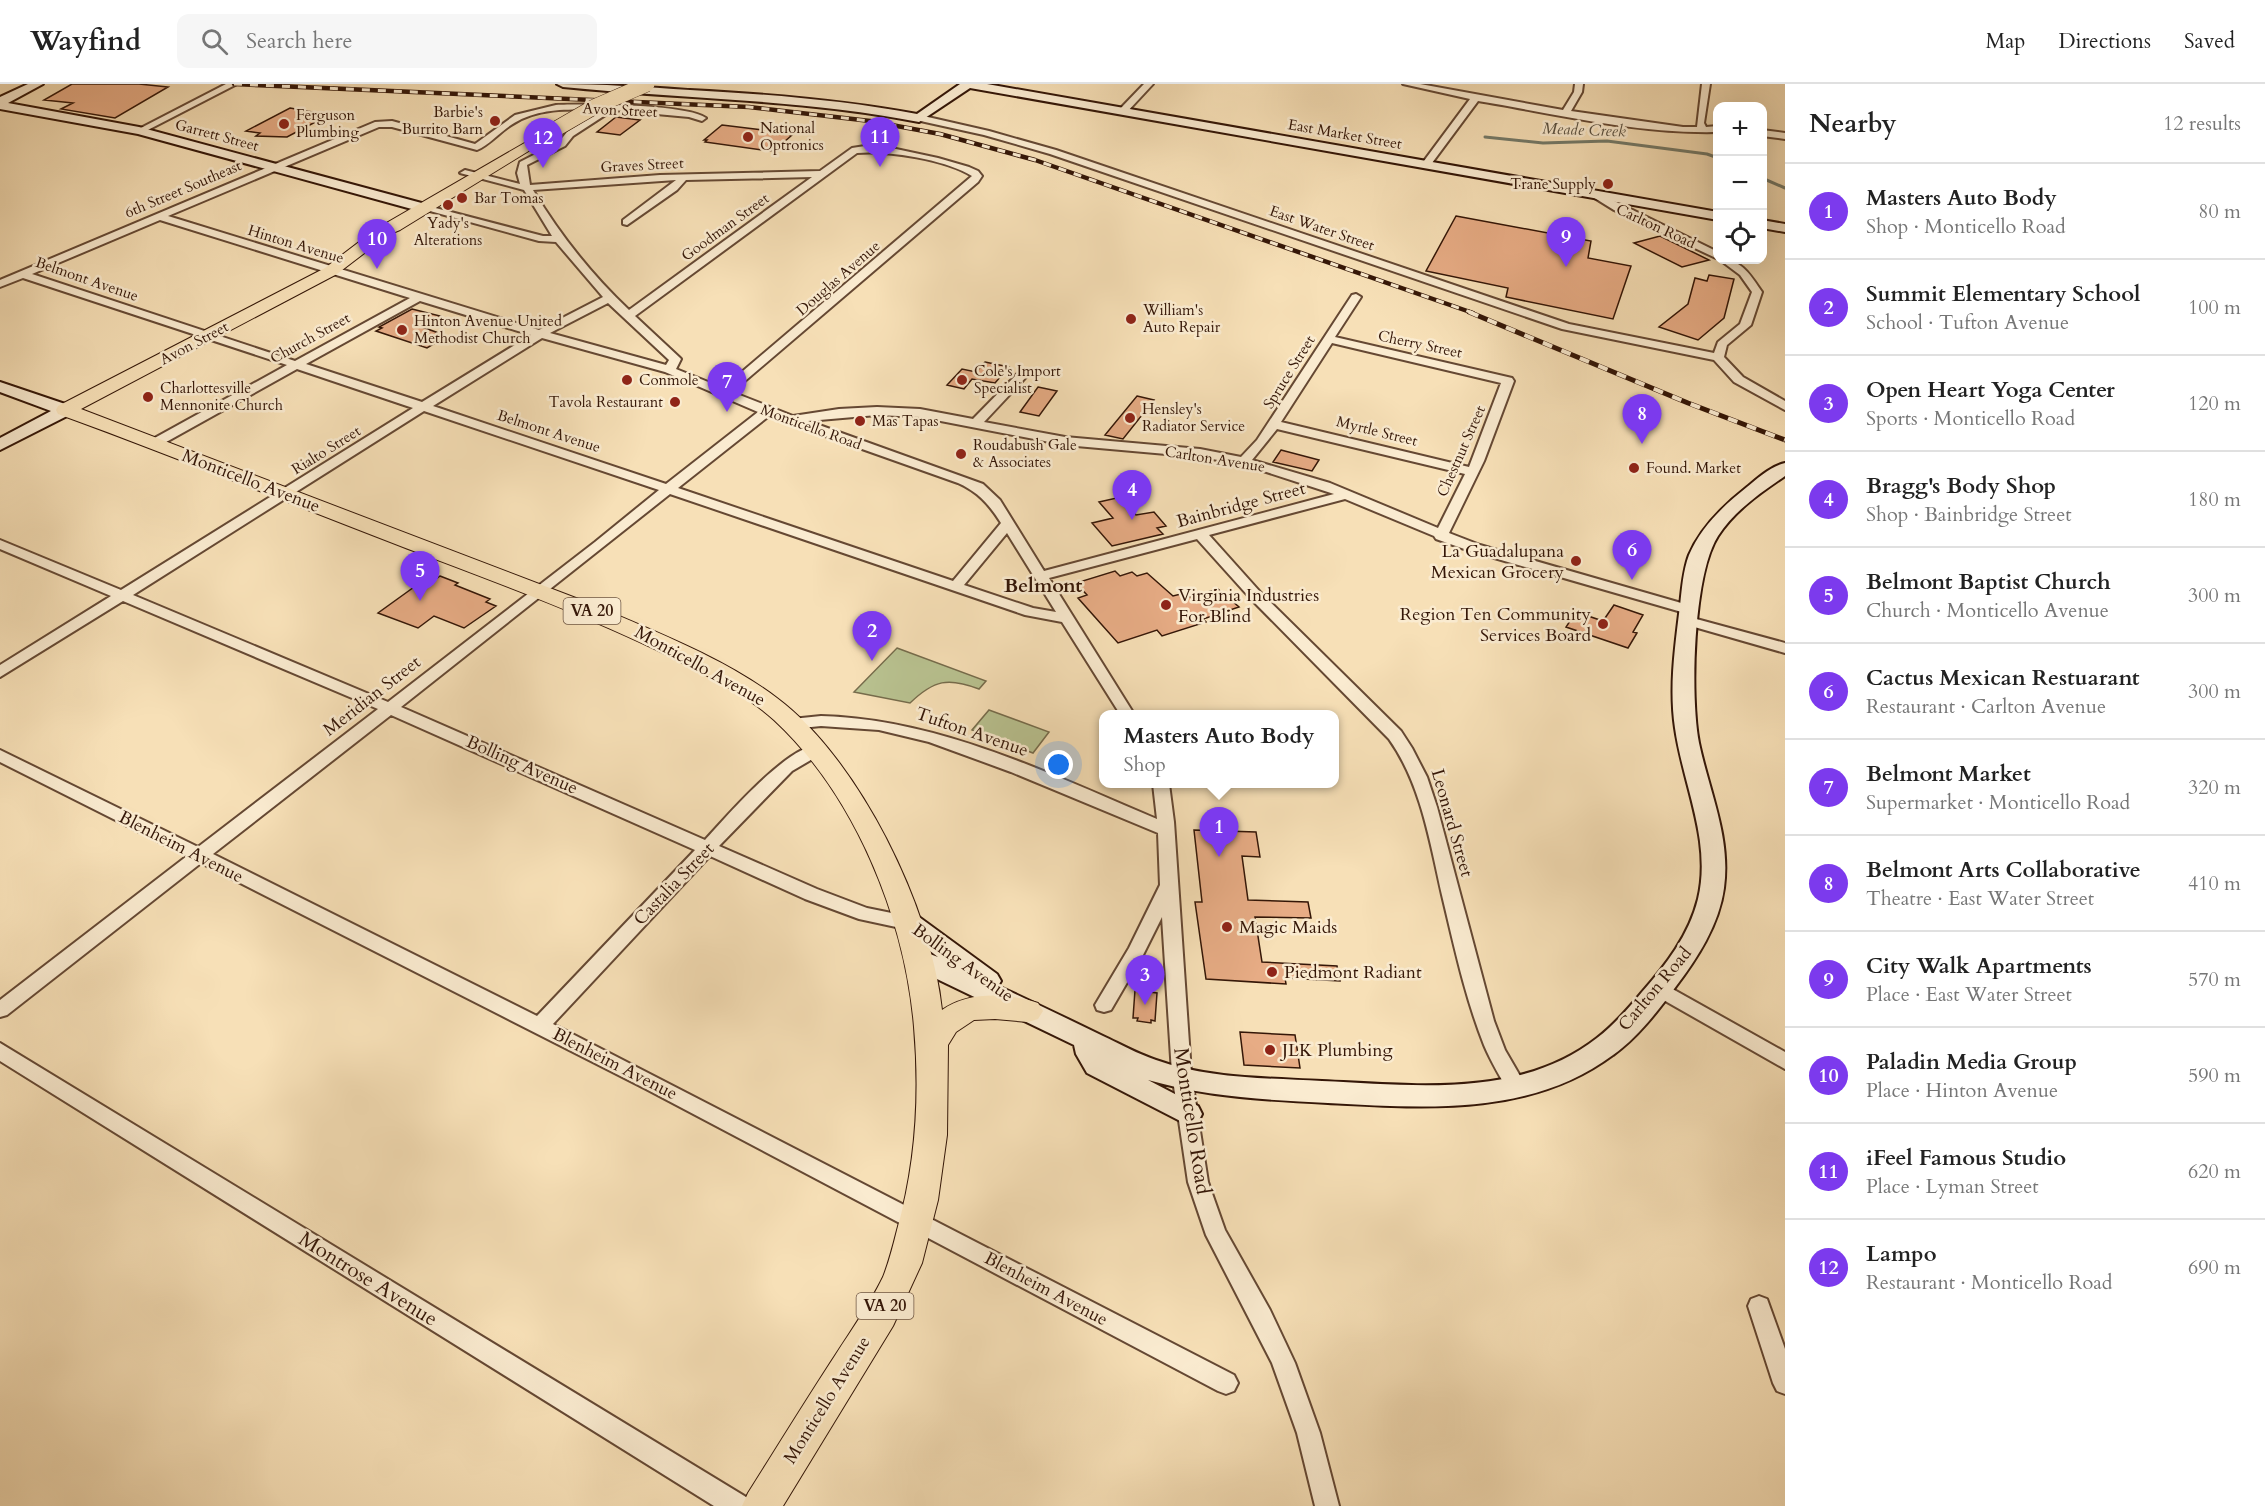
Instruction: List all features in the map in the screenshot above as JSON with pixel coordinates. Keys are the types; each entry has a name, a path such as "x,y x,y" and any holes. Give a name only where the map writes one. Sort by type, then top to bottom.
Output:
{"main road":[{"path":"0,103 37,84"},
{"path":"563,84 620,90 790,99 871,109 919,118 968,84"},
{"path":"530,140 586,105 632,84"},
{"path":"530,140 594,107 647,84"},
{"name":"East Market Street","path":"968,84 1713,215"},
{"name":"Garrett Street","path":"0,103 139,130 418,206"},
{"name":"Avon Street","path":"0,445 331,271 382,232 394,227 418,206 530,140"},
{"path":"1767,225 1785,228"},
{"path":"124,431 112,418 108,406 118,389 141,371"},
{"name":"Monticello Avenue","path":"0,387 124,431 540,591 644,634 755,693 792,724 815,750 864,818 881,851 910,923 919,959 930,1025 932,1078 929,1144 917,1220 904,1267 882,1312 761,1506"},
{"name":"Carlton Road","path":"1183,1080 1244,1088 1434,1097 1480,1095 1518,1088 1551,1078 1580,1064 1605,1047 1660,989 1687,954 1707,913 1712,886 1713,856 1710,826 1685,725 1684,691 1694,569 1706,537 1741,500 1785,468"},
{"name":"Bolling Avenue","path":"910,923 1028,1011"},
{"name":"Bolling Avenue","path":"919,959 1086,1041 1148,1069 1183,1080"},
{"path":"931,1049 946,1024 964,1012 993,1007 1028,1011"},
{"path":"1086,1041 1089,1054 1096,1065 1188,1114"}],"street":[{"path":"139,130 233,84"},
{"path":"1123,111 1149,84"},
{"path":"1407,84 1566,113 1683,130 1713,129"},
{"path":"1566,113 1580,84"},
{"path":"1702,129 1700,123 1706,84"},
{"path":"1426,165 1476,98"},
{"name":"Avon Street","path":"378,124 392,124 477,147 508,123 530,112 566,108 610,109 690,114 702,118"},
{"path":"610,109 570,134 562,144 523,164 521,168 526,188 558,239 609,298 675,359 669,370"},
{"name":"East Water Street","path":"919,118 986,133 1053,152 1566,327 1718,357"},
{"name":"6th Street Southeast","path":"0,284 378,124"},
{"path":"1767,134 1785,136"},
{"name":"Goodman Street","path":"628,316 859,149 894,152 972,171 977,177 970,184"},
{"name":"Graves Street","path":"471,175 526,188 684,177 822,174"},
{"path":"627,222 655,203 684,177"},
{"name":"Douglas Avenue","path":"724,393 970,184"},
{"name":"Carlton Road","path":"1596,195 1617,208 1713,254"},
{"path":"418,206 543,238 558,239"},
{"name":"Hinton Avenue","path":"157,216 331,271 669,370"},
{"path":"1731,264 1744,273 1757,292 1745,325 1722,344 1718,357 1728,370 1785,406"},
{"name":"Belmont Avenue","path":"21,274 1030,612 1066,618"},
{"name":"Church Street","path":"154,443 419,297"},
{"name":"Spruce Street","path":"1244,461 1262,442 1356,297"},
{"name":"Rialto Street","path":"0,672 542,334 609,298"},
{"name":"Cherry Street","path":"1327,339 1506,379"},
{"name":"Monticello Road","path":"669,370 791,420 963,480 988,495 1125,710"},
{"path":"975,424 1024,373"},
{"name":"Chestnut Street","path":"1441,536 1473,471 1508,381 1506,379"},
{"name":"Meridian Street","path":"0,1010 540,591 767,411"},
{"name":"Carlton Avenue","path":"791,420 839,413 899,411 932,415 1065,441 1200,453 1244,461 1298,476 1441,536 1690,615 1785,648"},
{"name":"Myrtle Street","path":"1273,424 1473,471"},
{"name":"Bainbridge Street","path":"1040,576 1346,495"},
{"path":"956,586 1008,524"},
{"name":"Leonard Street","path":"1200,534 1256,596 1395,735 1408,752 1417,770 1429,808 1493,1044 1518,1088"},
{"name":"Bolling Avenue","path":"0,544 709,847 811,894 865,914 910,923"},
{"name":"Tufton Avenue","path":"792,724 835,720 863,722 930,736 1050,781 1165,829"},
{"name":"Castalia Street","path":"539,1026 786,767 815,750"},
{"name":"Blenheim Avenue","path":"0,756 797,1157 1226,1383"},
{"name":"Monticello Road","path":"1161,788 1177,1020 1198,1182 1208,1216 1224,1250 1263,1319 1296,1392 1314,1448 1327,1506"},
{"path":"1104,1005 1137,950 1169,885"},
{"path":"1660,989 1785,1061"},
{"name":"Montrose Avenue","path":"0,1051 737,1506"},
{"path":"1759,1306 1785,1383"}],"green space":[{"path":"897,648 986,681 979,689 950,682 934,685 910,703 854,692"},
{"path":"989,710 1049,732 1033,753 972,730"}],"building":[{"path":"72,84 139,84 168,87 115,118 61,109 73,103 44,100"},
{"name":"Ferguson Plumbing","path":"290,108 324,114 318,117 323,118 287,137 256,136 260,133 246,131"},
{"path":"616,117 640,120 620,135 597,132"},
{"name":"National Optronics","path":"722,125 792,135 775,150 769,151 705,142 707,140 704,140"},
{"path":"1456,216 1591,241 1588,258 1631,266 1613,319 1506,297 1508,288 1426,271"},
{"path":"1660,236 1709,260 1682,267 1634,243"},
{"path":"1709,275 1734,279 1724,318 1698,340 1659,327 1688,304 1695,278 1707,281"},
{"name":"Hinton Avenue United Methodist Church","path":"412,309 440,316 422,327 447,336 427,348 376,331 382,328 379,327"},
{"name":"Cole's Import Specialist","path":"985,362 1009,367 995,383 972,379 964,389 947,385 962,369 976,372"},
{"path":"1038,387 1057,391 1039,416 1020,412"},
{"name":"Hensley's Radiator Service","path":"1137,396 1154,400 1123,439 1105,435"},
{"path":"1281,450 1319,460 1312,471 1273,462"},
{"path":"1121,497 1136,515 1154,512 1166,526 1157,528 1163,534 1112,546 1092,523 1113,518 1099,502"},
{"name":"Virginia Industries For Blind","path":"1115,571 1120,576 1132,572 1137,576 1147,573 1173,596 1185,593 1190,597 1218,589 1239,607 1203,619 1206,622 1162,636 1157,630 1118,643 1078,598 1087,595 1076,583"},
{"path":"440,576 458,583 455,585 490,599 486,602 496,606 464,628 434,616 418,628 378,613 428,577 436,579"},
{"name":"Region Ten Community Services Board","path":"1614,605 1643,615 1633,632 1637,633 1628,648 1566,627 1576,612 1603,621"},
{"path":"1194,830 1256,832 1260,857 1242,856 1248,900 1308,902 1311,918 1255,917 1262,962 1337,966 1340,981 1285,978 1286,984 1206,979 1195,902 1202,902"},
{"path":"1135,990 1157,993 1155,1021 1151,1020 1151,1023 1137,1021 1138,1018 1133,1018"},
{"name":"JLK Plumbing","path":"1240,1032 1295,1035 1300,1068 1244,1065"}],"waterway":[{"name":"Meade Creek","path":"1485,137 1543,143 1607,141 1713,156"},
{"name":"Meade Creek","path":"1767,180 1785,188"}],"railway":[{"path":"234,84 749,107 870,121 940,134 1035,160 1473,313"},
{"path":"1469,312 1688,403 1785,440"}],"place":[{"name":"Barbie's Burrito Barn","path":"495,121"},
{"name":"Ferguson Plumbing","path":"284,124"},
{"name":"National Optronics","path":"748,137"},
{"name":"iFeel Famous Studio","path":"880,167"},
{"name":"Lampo","path":"543,168"},
{"name":"Trane Supply","path":"1608,184"},
{"name":"Bar Tomas","path":"462,198"},
{"name":"Yady's Alterations","path":"448,205"},
{"name":"City Walk Apartments","path":"1566,267"},
{"name":"Paladin Media Group","path":"377,269"},
{"name":"William's Auto Repair","path":"1131,319"},
{"name":"Hinton Avenue United Methodist Church","path":"402,330"},
{"name":"Conmole","path":"627,380"},
{"name":"Cole's Import Specialist","path":"962,380"},
{"name":"Charlottesville Mennonite Church","path":"148,397"},
{"name":"Tavola Restaurant","path":"675,402"},
{"name":"Belmont Market","path":"727,412"},
{"name":"Hensley's Radiator Service","path":"1130,418"},
{"name":"Mas Tapas","path":"860,421"},
{"name":"Belmont Arts Collaborative","path":"1642,444"},
{"name":"Roudabush Gale & Associates","path":"961,454"},
{"name":"Found. Market","path":"1634,468"},
{"name":"Bragg's Body Shop","path":"1132,520"},
{"name":"La Guadalupana Mexican Grocery","path":"1576,561"},
{"name":"Cactus Mexican Restuarant","path":"1632,580"},
{"name":"Belmont Baptist Church","path":"420,601"},
{"name":"Virginia Industries For Blind","path":"1166,605"},
{"name":"Region Ten Community Services Board","path":"1603,624"},
{"name":"Summit Elementary School","path":"872,661"},
{"name":"Masters Auto Body","path":"1219,857"},
{"name":"Magic Maids","path":"1227,927"},
{"name":"Piedmont Radiant","path":"1272,972"},
{"name":"Open Heart Yoga Center","path":"1145,1005"},
{"name":"JLK Plumbing","path":"1270,1050"}],"district":[{"name":"Belmont","path":"1043,585"}]}
